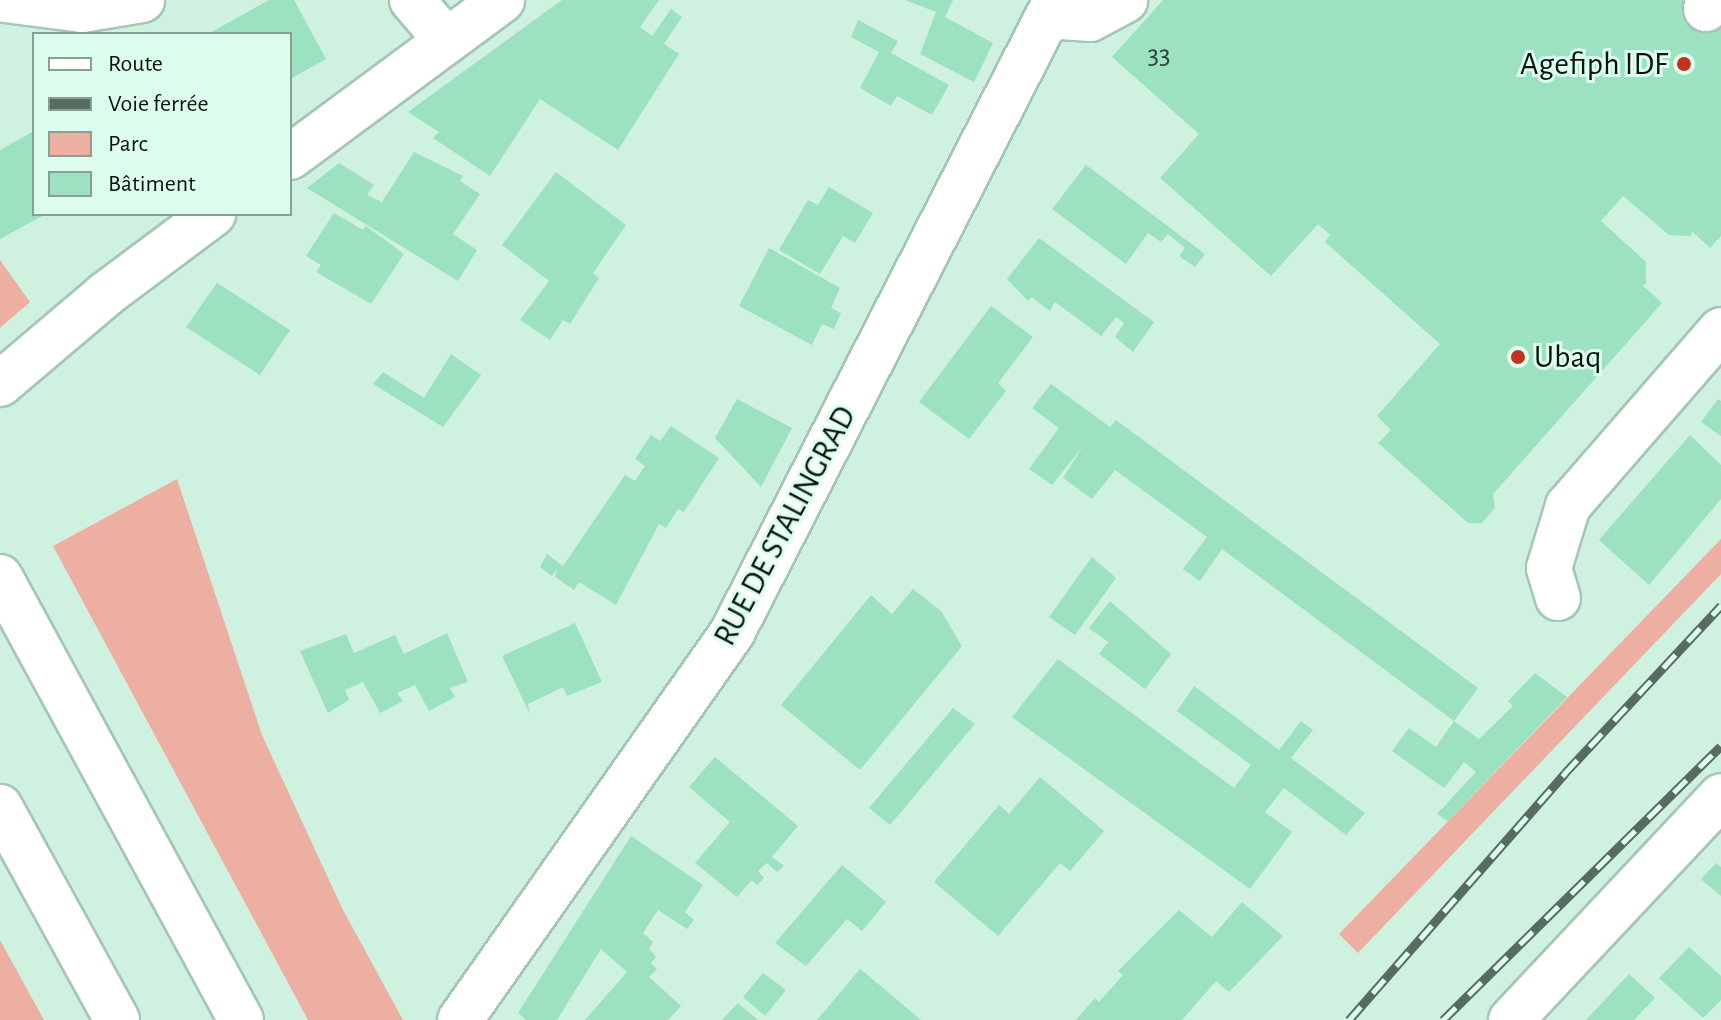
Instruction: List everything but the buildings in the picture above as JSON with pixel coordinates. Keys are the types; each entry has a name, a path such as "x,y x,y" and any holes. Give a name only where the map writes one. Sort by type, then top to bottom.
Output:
{"main road":[{"path":"5,0 82,10 142,0"},
{"path":"412,0 447,41"},
{"path":"292,156 502,0"},
{"path":"1052,8 1090,19 1125,0"},
{"name":"RUE DE STALINGRAD","path":"477,1013 733,631 1052,8"},
{"path":"0,384 106,294 210,216"},
{"path":"1558,598 1549,568 1568,506 1721,330"},
{"path":"0,577 241,1020"},
{"path":"1511,1020 1721,796"},
{"path":"0,807 117,1020"}],"green space":[{"path":"0,260 30,302 0,328"},
{"path":"177,479 262,735 342,908 403,1020 308,1020 53,546"},
{"path":"1721,539 1721,574 1358,953 1339,934"},
{"path":"0,940 44,1020 0,1020"}],"railway":[{"path":"1349,1020 1565,773 1721,606"},
{"path":"1443,1020 1721,746"}],"place":[{"name":"Agefiph IDF","path":"1684,64"},
{"name":"Ubaq","path":"1518,357"}]}
